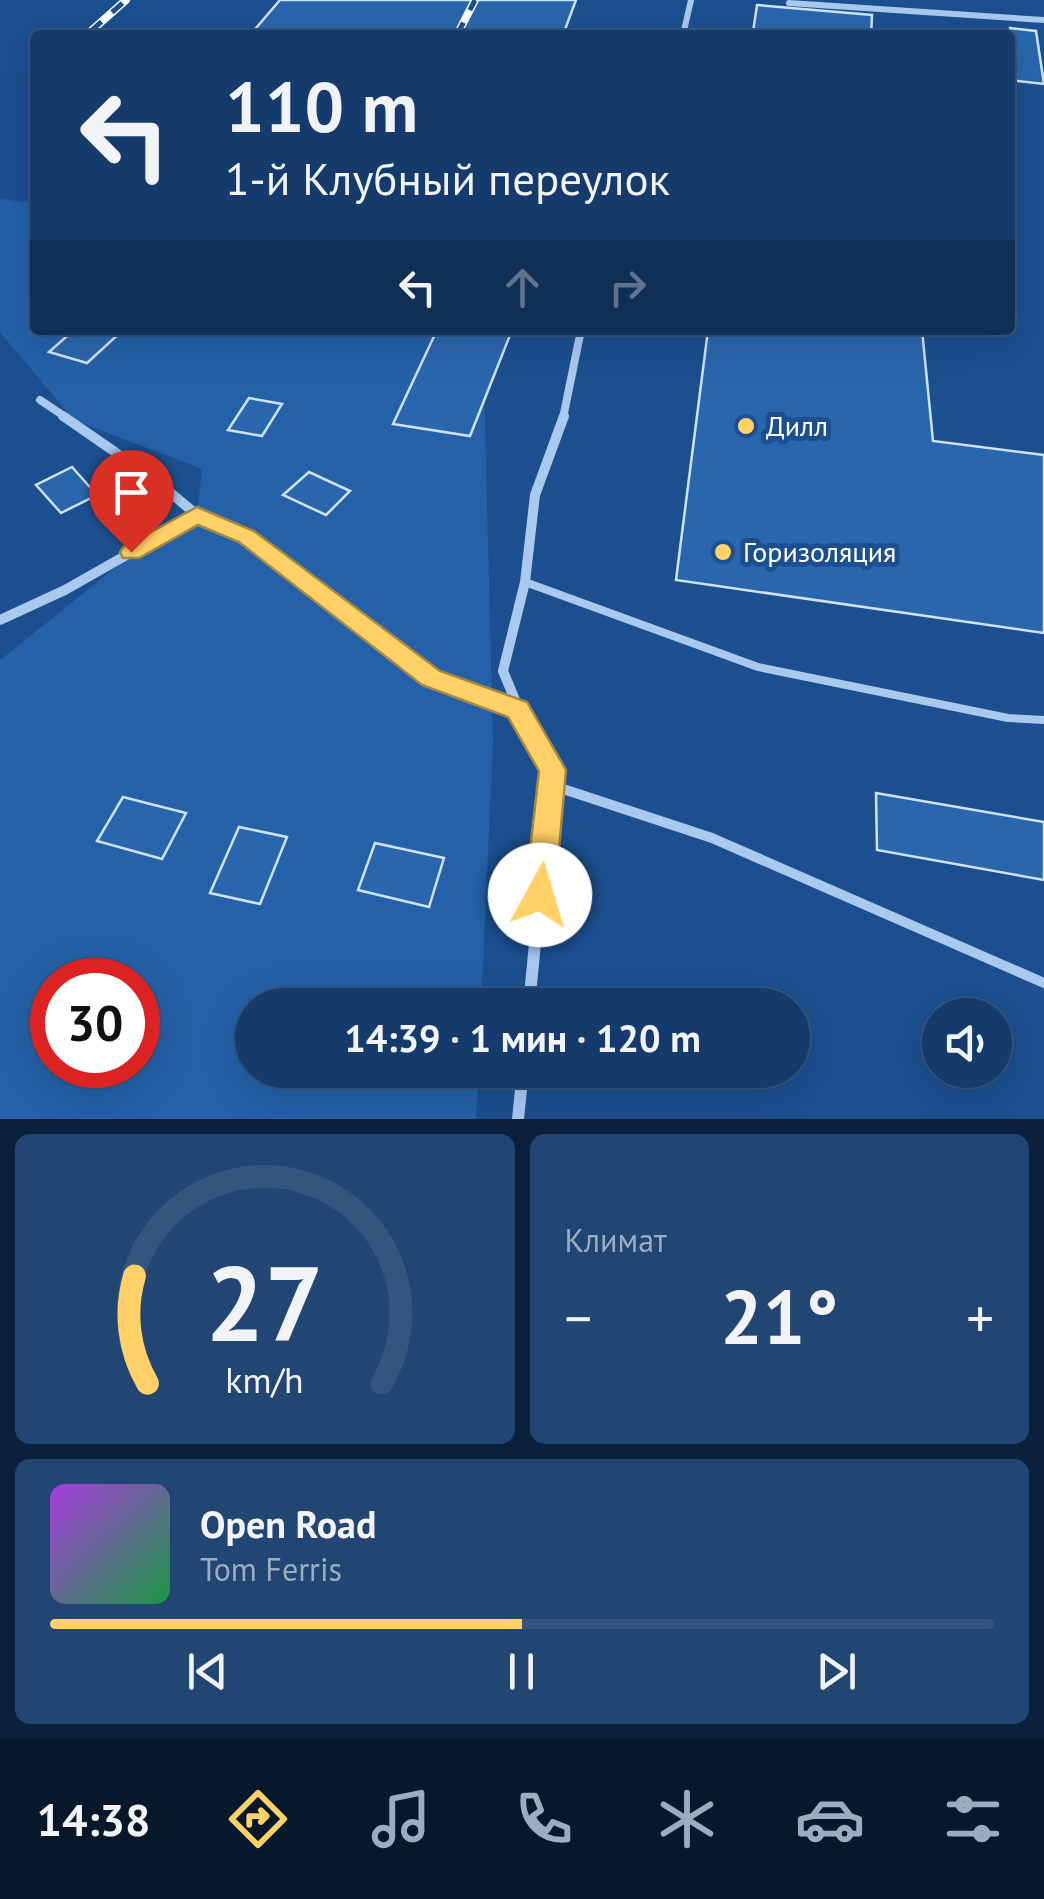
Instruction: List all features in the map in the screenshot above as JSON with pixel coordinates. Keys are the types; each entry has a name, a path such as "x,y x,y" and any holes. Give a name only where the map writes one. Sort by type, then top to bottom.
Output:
{"street":[{"path":"684,30 690,0"},
{"path":"789,2 1044,20"},
{"path":"531,988 552,770 518,710 503,671 525,582 536,495 561,430 581,335"},
{"path":"40,400 154,479 197,515 246,536 431,678 518,710"},
{"path":"0,620 65,590 197,515"},
{"path":"518,1119 521,1088"}],"lane":[{"path":"525,582 758,668 1008,718 1044,720"},
{"path":"551,785 712,838 1044,983"}],"shaded area":[{"path":"0,199 30,202 30,335 448,335 484,380 493,742 482,988 235,988 235,1088 478,1088 476,1119 0,1119 0,660 171,523 197,515 202,469 74,420 0,332"}],"building":[{"path":"280,0 576,0 565,30 254,30"},
{"path":"757,5 872,15 871,30 753,30"},
{"path":"1010,28 1036,31 1044,84 1015,81 1015,30"},
{"path":"68,335 118,335 87,363 49,352"},
{"path":"435,335 510,335 470,436 393,424"},
{"path":"707,335 922,335 933,441 1044,455 1044,633 676,580"},
{"path":"249,398 282,404 262,436 228,430"},
{"path":"72,467 97,495 61,513 36,485"},
{"path":"309,472 350,491 326,515 283,495"},
{"path":"876,793 1044,822 1044,880 877,850"},
{"path":"123,797 186,813 162,859 97,841"},
{"path":"239,827 287,837 260,904 210,893"},
{"path":"375,843 444,858 429,907 358,890"}],"railway":[{"path":"92,30 126,0"},
{"path":"460,30 475,0"}],"place":[{"name":"Дилл","path":"746,426"},
{"name":"Горизоляция","path":"723,552"}],"route":[{"path":"131,552 197,515 246,536 431,678 518,710 552,770 540,895"}]}
